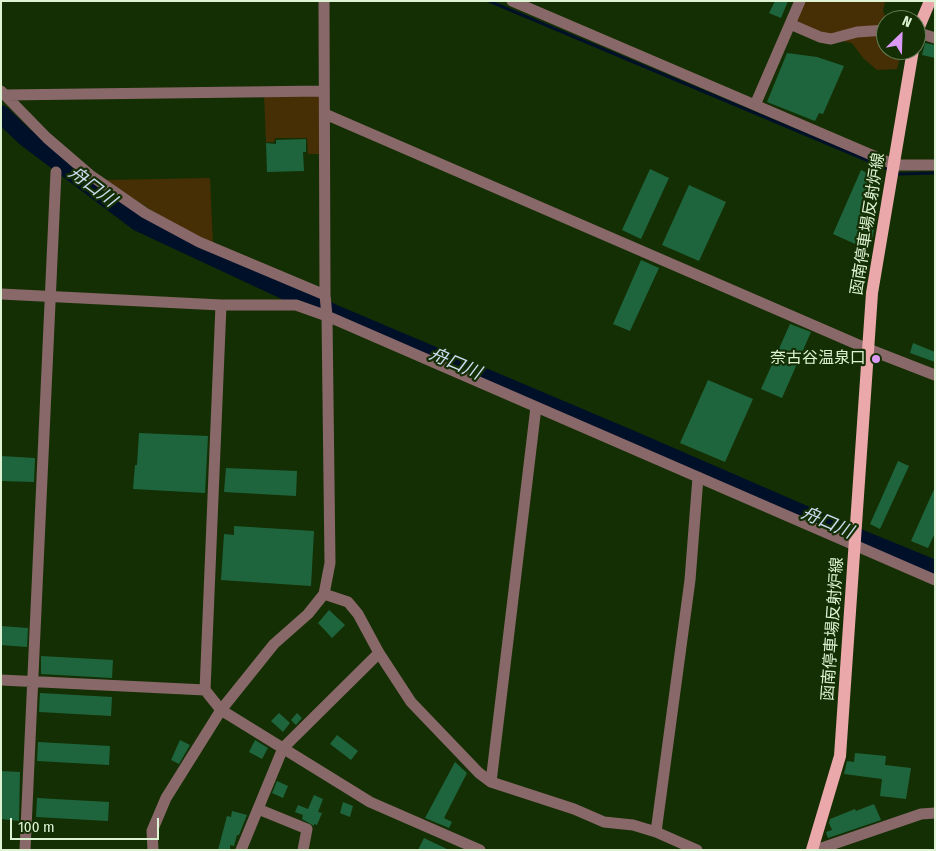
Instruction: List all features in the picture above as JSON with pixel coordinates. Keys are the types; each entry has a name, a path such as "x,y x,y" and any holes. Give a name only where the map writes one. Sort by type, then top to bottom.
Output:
{"main road":[{"name":"函南停車場反射炉線","path":"812,850 840,756 872,293 912,60"}],"street":[{"path":"153,850 152,831 166,798 221,710 274,644 308,614 324,594 330,563 327,316 325,295 326,114 324,91 324,1"},
{"path":"512,1 755,105 894,169 935,165"},
{"path":"755,105 800,1"},
{"path":"790,24 820,37 831,39 856,32 876,31"},
{"path":"3,93 324,91"},
{"path":"3,93 47,138 90,175 145,214 199,242 325,295"},
{"path":"326,114 868,349 935,376"},
{"path":"25,850 56,172"},
{"path":"1,294 221,305 296,305 327,316 698,477 856,539 935,580"},
{"path":"221,305 205,690 221,710 370,802 480,850"},
{"path":"491,782 536,407"},
{"path":"656,832 690,580 698,477"},
{"path":"324,594 348,602 358,614 411,702 479,773 491,782 574,809 604,822 633,825 656,832 697,850"},
{"path":"241,850 283,748 380,653"},
{"path":"1,680 205,690"},
{"path":"258,809 307,829 303,850"},
{"path":"816,850 921,814 935,813"}],"shaded area":[{"path":"803,1 885,1 883,10 876,10 876,60 899,60 897,69 877,70 863,58 852,43 831,39 795,23"},
{"path":"264,96 319,96 319,154 308,154 307,138 275,138 274,142 266,142"},
{"path":"210,178 213,244 168,221 105,180"}],"building":[{"path":"775,1 788,1 781,18 769,13"},
{"path":"926,43 935,45 935,58 926,56"},
{"path":"787,53 817,57 844,66 823,114 819,113 815,121 767,102"},
{"path":"306,139 306,152 303,152 304,171 267,172 266,143 276,144 276,140"},
{"path":"650,169 669,178 641,239 622,230"},
{"path":"861,170 883,180 863,226 874,230 870,247 856,242 855,244 833,234"},
{"path":"689,185 726,202 699,261 662,245"},
{"path":"641,260 659,268 630,331 613,324"},
{"path":"790,324 811,332 782,398 761,389"},
{"path":"913,343 935,352 935,362 910,353"},
{"path":"708,380 753,399 725,462 680,443"},
{"path":"139,433 208,436 205,493 133,489"},
{"path":"1,456 35,458 34,482 1,481"},
{"path":"898,461 909,466 880,529 870,524"},
{"path":"226,468 297,471 296,496 224,492"},
{"path":"935,487 935,533 928,548 911,541"},
{"path":"234,526 314,531 311,586 221,580 224,534 234,535"},
{"path":"329,610 345,625 332,638 318,623"},
{"path":"1,626 28,628 27,647 1,645"},
{"path":"41,656 113,660 112,678 41,674"},
{"path":"40,693 112,697 111,716 39,712"},
{"path":"279,713 290,723 283,732 271,721"},
{"path":"297,713 302,718 296,725 291,720"},
{"path":"337,735 358,751 351,760 330,744"},
{"path":"180,740 190,745 179,764 171,760"},
{"path":"255,740 268,748 262,759 249,752"},
{"path":"38,742 110,746 109,765 37,761"},
{"path":"855,753 886,756 885,765 911,768 906,799 880,796 882,779 844,774 847,761 854,762"},
{"path":"455,762 467,773 444,818 452,822 449,828 425,818"},
{"path":"1,771 20,772 19,821 1,819"},
{"path":"277,781 288,786 283,798 272,793"},
{"path":"314,795 323,799 318,812 322,813 317,825 314,824 314,826 302,819 303,815 295,812 298,805 308,809"},
{"path":"37,798 109,802 108,821 36,817"},
{"path":"343,802 353,806 350,817 340,813"},
{"path":"874,804 881,820 828,838 826,832 832,830 829,823 830,819"},
{"path":"232,811 247,815 234,846 230,845 230,850 218,850 227,816 231,817"},
{"path":"424,838 449,850 418,850"}],"waterway":[{"path":"489,1 890,170"},
{"name":"舟口川","path":"1,114 25,137 138,222 333,313 935,569"},
{"path":"896,172 899,174 935,173"}],"place":[{"name":"奈古谷温泉口","path":"876,359"}]}
